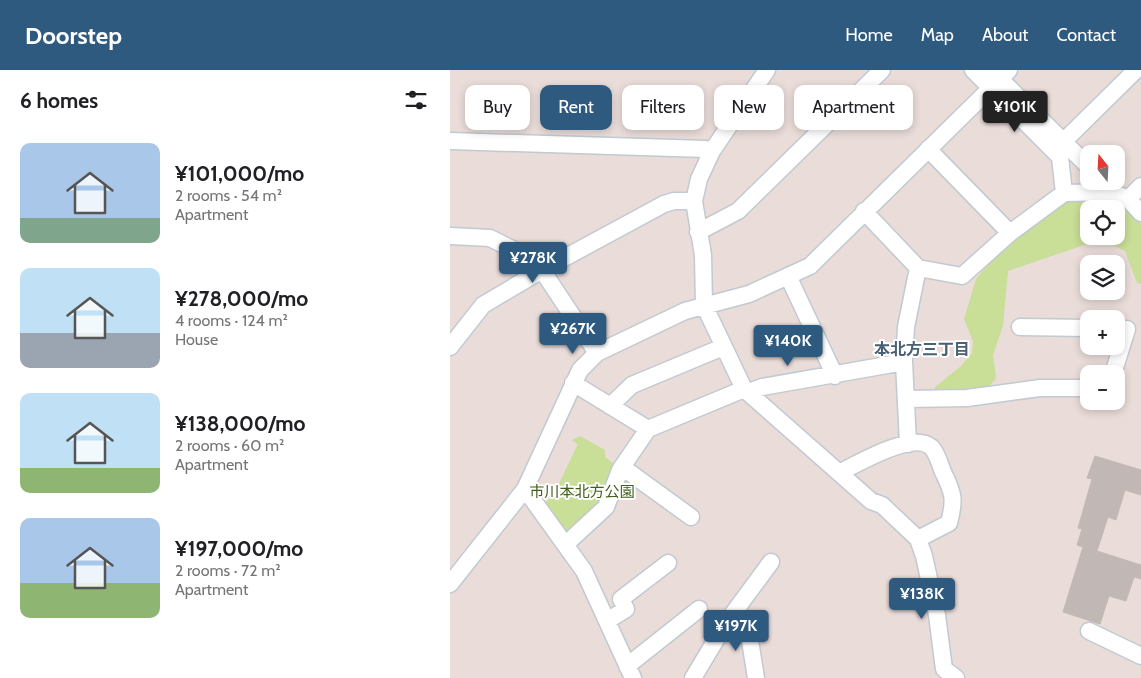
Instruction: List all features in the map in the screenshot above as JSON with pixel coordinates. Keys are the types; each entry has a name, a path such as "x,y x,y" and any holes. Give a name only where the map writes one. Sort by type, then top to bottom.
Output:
{"street":[{"path":"767,70 712,151 699,178 694,202 703,255 704,305 723,347 746,390 841,472 871,501 882,505 918,539 924,556 937,615 944,669 956,678"},
{"path":"698,232 738,211 882,70"},
{"path":"974,70 998,76 1080,158"},
{"path":"1064,141 1136,70"},
{"path":"450,584 525,489 580,370 597,353 685,311 704,305 720,304 749,294 810,266 998,76"},
{"path":"998,76 1060,157 1064,193"},
{"path":"450,141 705,149 712,151"},
{"path":"928,148 1010,233"},
{"path":"1128,199 1141,186"},
{"path":"864,212 918,268 962,276 1010,233 1064,193 1082,190"},
{"path":"1113,190 1128,199 1141,213"},
{"path":"450,347 484,305 542,270 664,204 674,201 694,202"},
{"path":"450,236 490,238 516,251 542,270 597,353"},
{"path":"908,444 904,362 906,327 918,268"},
{"path":"788,276 835,376"},
{"path":"1020,327 1080,328"},
{"path":"1117,365 1128,330"},
{"path":"610,406 632,385 723,347"},
{"path":"566,544 606,507 622,466 648,429 746,390 835,376 904,362"},
{"path":"574,383 648,429"},
{"path":"906,399 967,398 1040,388 1080,388"},
{"path":"841,472 882,451 908,444 926,444 932,448 952,490 954,502 949,523 918,539"},
{"path":"622,466 691,517"},
{"path":"525,489 584,571 630,672 698,609"},
{"path":"693,678 731,616 771,562"},
{"path":"607,621 626,610 621,599 668,563"},
{"path":"731,616 748,628 756,678"},
{"path":"1089,631 1141,656"}],"green space":[{"path":"1067,200 1080,200 1080,245 1084,245 1008,271 1003,326 993,355 996,378 985,392 943,393 934,388 961,366 972,353 973,341 964,319 976,279 1007,243"},
{"path":"1125,209 1141,224 1141,284 1137,283 1125,251 1113,245 1125,245"},
{"name":"市川本北方公園","path":"580,436 605,450 605,457 618,467 603,506 567,540 541,506 553,496 577,446 572,440"}],"building":[{"path":"1095,456 1141,470 1141,495 1125,490 1116,520 1108,517 1097,551 1141,565 1141,579 1134,577 1126,601 1109,596 1100,624 1063,612 1083,547 1077,545 1082,529 1078,528 1092,479 1087,478"}],"district":[{"name":"本北方三丁目","path":"922,349"}]}
